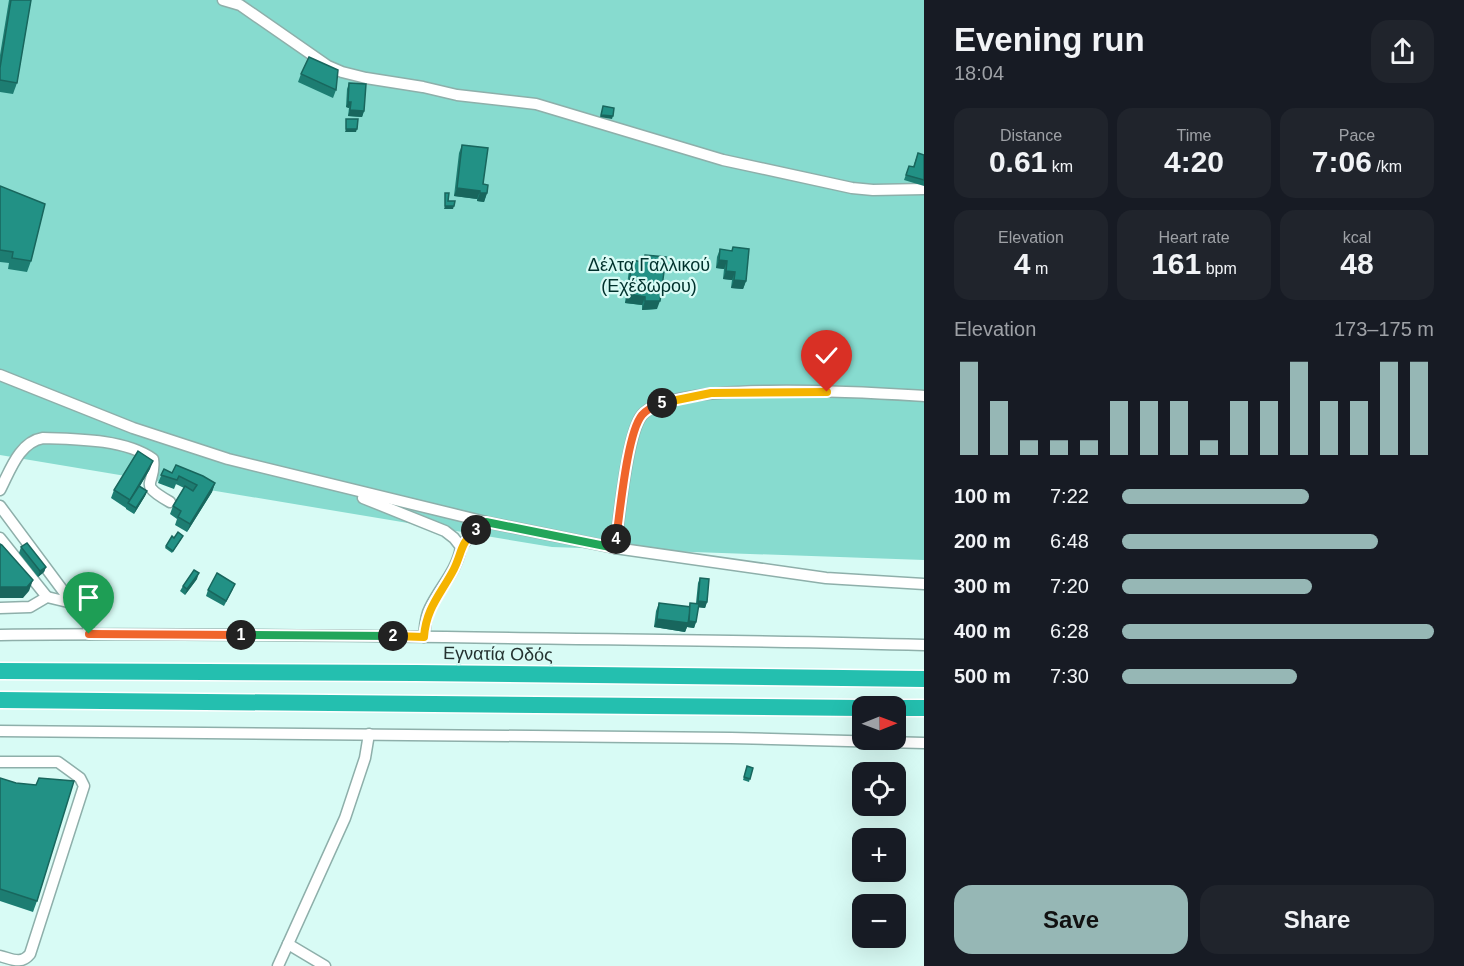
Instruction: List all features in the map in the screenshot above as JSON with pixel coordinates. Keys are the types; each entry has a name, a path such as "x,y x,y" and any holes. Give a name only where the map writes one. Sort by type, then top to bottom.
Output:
{"highway":[{"name":"Εγνατία Οδός","path":"0,671 404,672 924,679"},
{"path":"0,700 852,708"},
{"path":"906,708 924,708"}],"street":[{"path":"223,0 240,5 256,14 328,66 366,78 457,95 536,104 723,160 852,188 924,189"},
{"path":"0,375 133,428 228,459 486,522 615,548 826,578 924,584"},
{"path":"615,548 630,444 641,416 650,408 663,402 711,393 827,392 924,396"},
{"path":"0,490 15,460 35,439 96,441 111,443 153,459 151,489 170,502"},
{"path":"324,483 445,531 461,547"},
{"path":"0,506 88,625 89,634"},
{"path":"424,637 429,609 453,571 461,547 474,531 486,522"},
{"path":"0,538 47,597 72,603"},
{"path":"0,608 30,607 47,597"},
{"path":"0,635 424,637 924,645"},
{"path":"0,731 731,738 924,743"},
{"path":"278,966 345,819 365,758 369,734"},
{"path":"0,762 58,762 80,778 84,786 30,954 26,960 20,961 0,956"},
{"path":"288,944 325,966"}],"green space":[{"name":"Δέλτα Γαλλικού (Εχέδωρου)","path":"0,0 924,0 924,560 552,547 0,455"}],"building":[{"path":"11,0 31,0 17,83 0,80"},
{"path":"309,57 338,70 336,90 301,74"},
{"path":"349,83 366,84 364,111 350,110"},
{"path":"603,106 614,108 613,116 601,115"},
{"path":"346,119 358,119 357,129 346,129"},
{"path":"462,145 488,148 483,184 488,185 487,193 457,188"},
{"path":"918,153 924,155 924,180 906,175 909,166 914,167"},
{"path":"0,186 45,204 31,261 12,258 13,252 0,250"},
{"path":"445,193 449,193 448,201 455,201 454,206 445,206"},
{"path":"733,247 749,249 746,281 734,280 735,272 726,271 727,261 719,260 720,249 732,251"},
{"path":"645,255 666,257 660,301 645,301 645,297 628,294 632,260 644,264"},
{"path":"138,451 153,461 130,500 114,490"},
{"path":"176,465 215,483 190,524 178,517 181,511 173,506 185,486 193,491 197,485 179,476 177,480 161,475 164,469 172,473"},
{"path":"139,486 147,491 136,508 128,503"},
{"path":"178,532 183,536 173,551 166,546 172,536 174,538"},
{"path":"27,543 46,567 40,571 21,547"},
{"path":"0,544 33,580 27,587 0,587"},
{"path":"194,570 199,573 187,589 183,586"},
{"path":"217,573 235,584 226,601 208,590"},
{"path":"700,578 709,579 707,602 698,601"},
{"path":"659,603 691,607 688,623 657,619"},
{"path":"690,603 699,604 696,622 689,621"},
{"path":"747,766 753,768 750,779 744,777"},
{"path":"0,778 16,783 36,785 39,778 74,781 37,901 0,889"}],"route":[{"path":"89,634 424,637 429,609 453,571 461,547 467,538 486,522 615,548 630,444 641,416 650,408 663,402 711,393 827,392"}]}
